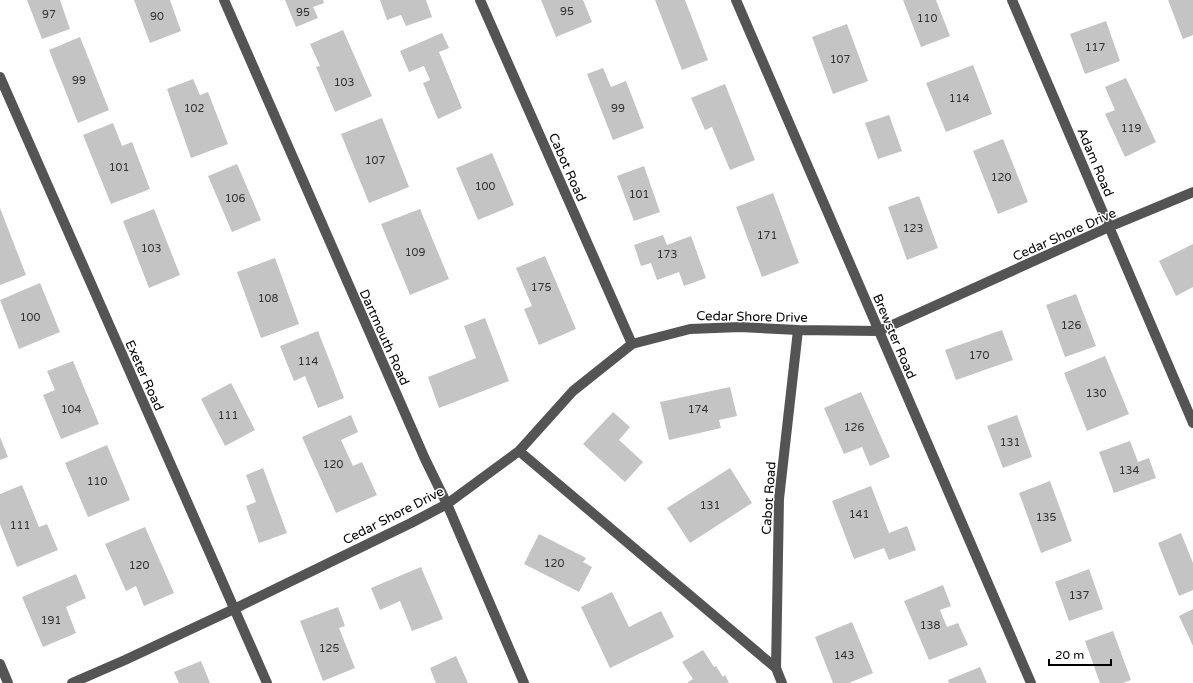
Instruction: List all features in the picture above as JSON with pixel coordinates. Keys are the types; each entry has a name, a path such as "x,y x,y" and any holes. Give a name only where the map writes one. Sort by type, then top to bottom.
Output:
{"street":[{"name":"Dartmouth Road","path":"224,0 425,459 447,504 524,683"},
{"name":"Cabot Road","path":"480,0 632,344"},
{"name":"Brewster Road","path":"736,0 1032,683"},
{"name":"Adam Road","path":"1012,0 1193,423"},
{"name":"Exeter Road","path":"0,77 267,683"},
{"name":"Cedar Shore Drive","path":"72,683 234,609 412,523 447,504 519,451 573,391 632,344 690,328 740,327 798,330 879,331 1110,227 1193,192"},
{"name":"Cabot Road","path":"782,683 776,668 779,499 798,330"},
{"name":"Cabot Road","path":"519,451 776,668"},
{"path":"0,664 8,683"}],"building":[{"path":"27,0 60,0 70,29 42,39"},
{"path":"134,0 170,0 181,31 150,43"},
{"path":"285,0 323,0 324,3 313,7 318,18 296,27"},
{"path":"380,0 426,0 432,17 406,26 401,15 387,20"},
{"path":"541,0 583,0 592,22 556,37"},
{"path":"655,0 685,0 708,60 682,70"},
{"path":"903,0 936,0 950,36 921,47"},
{"path":"1168,0 1193,0 1193,35 1183,39"},
{"path":"1106,21 1120,61 1085,74 1070,34"},
{"path":"847,24 868,81 833,94 812,37"},
{"path":"343,30 372,96 335,112 316,67 320,66 310,44"},
{"path":"442,33 449,48 439,52 462,108 438,119 423,83 430,80 424,66 409,72 400,51"},
{"path":"80,37 109,110 78,123 49,50"},
{"path":"973,65 992,114 946,132 926,83"},
{"path":"603,68 611,87 626,81 644,128 613,140 587,74"},
{"path":"1126,78 1156,142 1125,157 1105,114 1115,110 1105,87"},
{"path":"193,79 200,95 208,92 228,144 191,158 167,89"},
{"path":"725,84 755,160 730,170 712,127 705,130 691,98"},
{"path":"889,115 902,151 878,159 865,123"},
{"path":"382,118 409,187 369,203 341,134"},
{"path":"113,123 122,146 132,142 150,189 111,204 83,135"},
{"path":"1003,139 1028,202 998,214 973,151"},
{"path":"492,153 514,205 478,220 456,168"},
{"path":"237,164 261,220 232,232 208,176"},
{"path":"644,166 660,212 634,221 617,176"},
{"path":"773,193 799,263 762,277 736,207"},
{"path":"919,196 938,248 907,260 888,207"},
{"path":"0,208 26,275 0,285"},
{"path":"154,209 180,275 149,288 123,221"},
{"path":"420,209 449,279 410,295 381,224"},
{"path":"663,235 667,245 691,236 706,278 684,286 679,272 657,280 651,263 641,266 634,245"},
{"path":"1193,244 1193,287 1176,296 1159,261"},
{"path":"545,256 576,329 539,345 524,309 532,306 516,268"},
{"path":"275,258 299,324 261,338 237,272"},
{"path":"40,283 60,332 19,349 0,300"},
{"path":"1076,294 1096,346 1065,357 1046,305"},
{"path":"485,318 509,381 439,408 428,377 476,358 464,326"},
{"path":"1002,330 1013,360 956,380 945,350"},
{"path":"318,331 344,398 318,408 305,376 294,381 280,346"},
{"path":"1105,356 1129,414 1087,431 1064,373"},
{"path":"73,361 99,424 61,439 43,395 55,390 47,371"},
{"path":"231,383 255,430 225,446 201,399"},
{"path":"730,387 737,416 719,420 721,428 669,440 660,402"},
{"path":"861,392 890,457 870,466 862,447 844,454 824,408"},
{"path":"613,412 630,427 619,440 643,462 625,482 583,444"},
{"path":"351,415 358,432 341,440 353,466 362,462 377,495 336,513 302,437"},
{"path":"1017,415 1032,457 1003,468 987,426"},
{"path":"0,437 8,457 0,460"},
{"path":"1130,441 1138,462 1149,458 1156,478 1114,493 1099,452"},
{"path":"107,445 130,500 88,517 65,463"},
{"path":"263,468 287,533 259,543 246,506 256,502 246,475"},
{"path":"730,468 752,503 690,543 667,508"},
{"path":"1050,481 1072,541 1041,553 1019,493"},
{"path":"22,485 39,527 47,524 58,550 17,567 0,524 0,494"},
{"path":"871,486 889,533 907,526 916,550 889,560 884,548 854,559 832,501"},
{"path":"145,527 174,593 144,606 136,586 126,591 105,544"},
{"path":"1181,533 1193,563 1193,590 1179,596 1158,543"},
{"path":"539,534 586,558 583,562 592,567 579,592 524,564"},
{"path":"421,567 443,619 412,631 400,601 380,610 371,588"},
{"path":"1089,569 1103,609 1069,621 1055,582"},
{"path":"76,574 86,598 66,607 76,633 43,647 22,597"},
{"path":"943,585 951,606 940,610 947,627 958,623 968,645 929,660 904,601"},
{"path":"612,592 629,627 661,611 674,637 610,668 581,607"},
{"path":"338,607 345,626 339,628 355,668 323,681 300,621"},
{"path":"1193,609 1193,646 1179,616"},
{"path":"852,622 873,673 849,683 833,683 815,637"},
{"path":"1113,631 1131,680 1123,683 1100,683 1085,641"},
{"path":"703,650 714,667 716,666 723,677 725,675 729,683 688,683 693,679 682,662"},
{"path":"456,656 468,683 436,683 430,668"},
{"path":"201,661 210,683 179,683 174,672"},
{"path":"980,667 987,683 949,683 948,680"}]}
